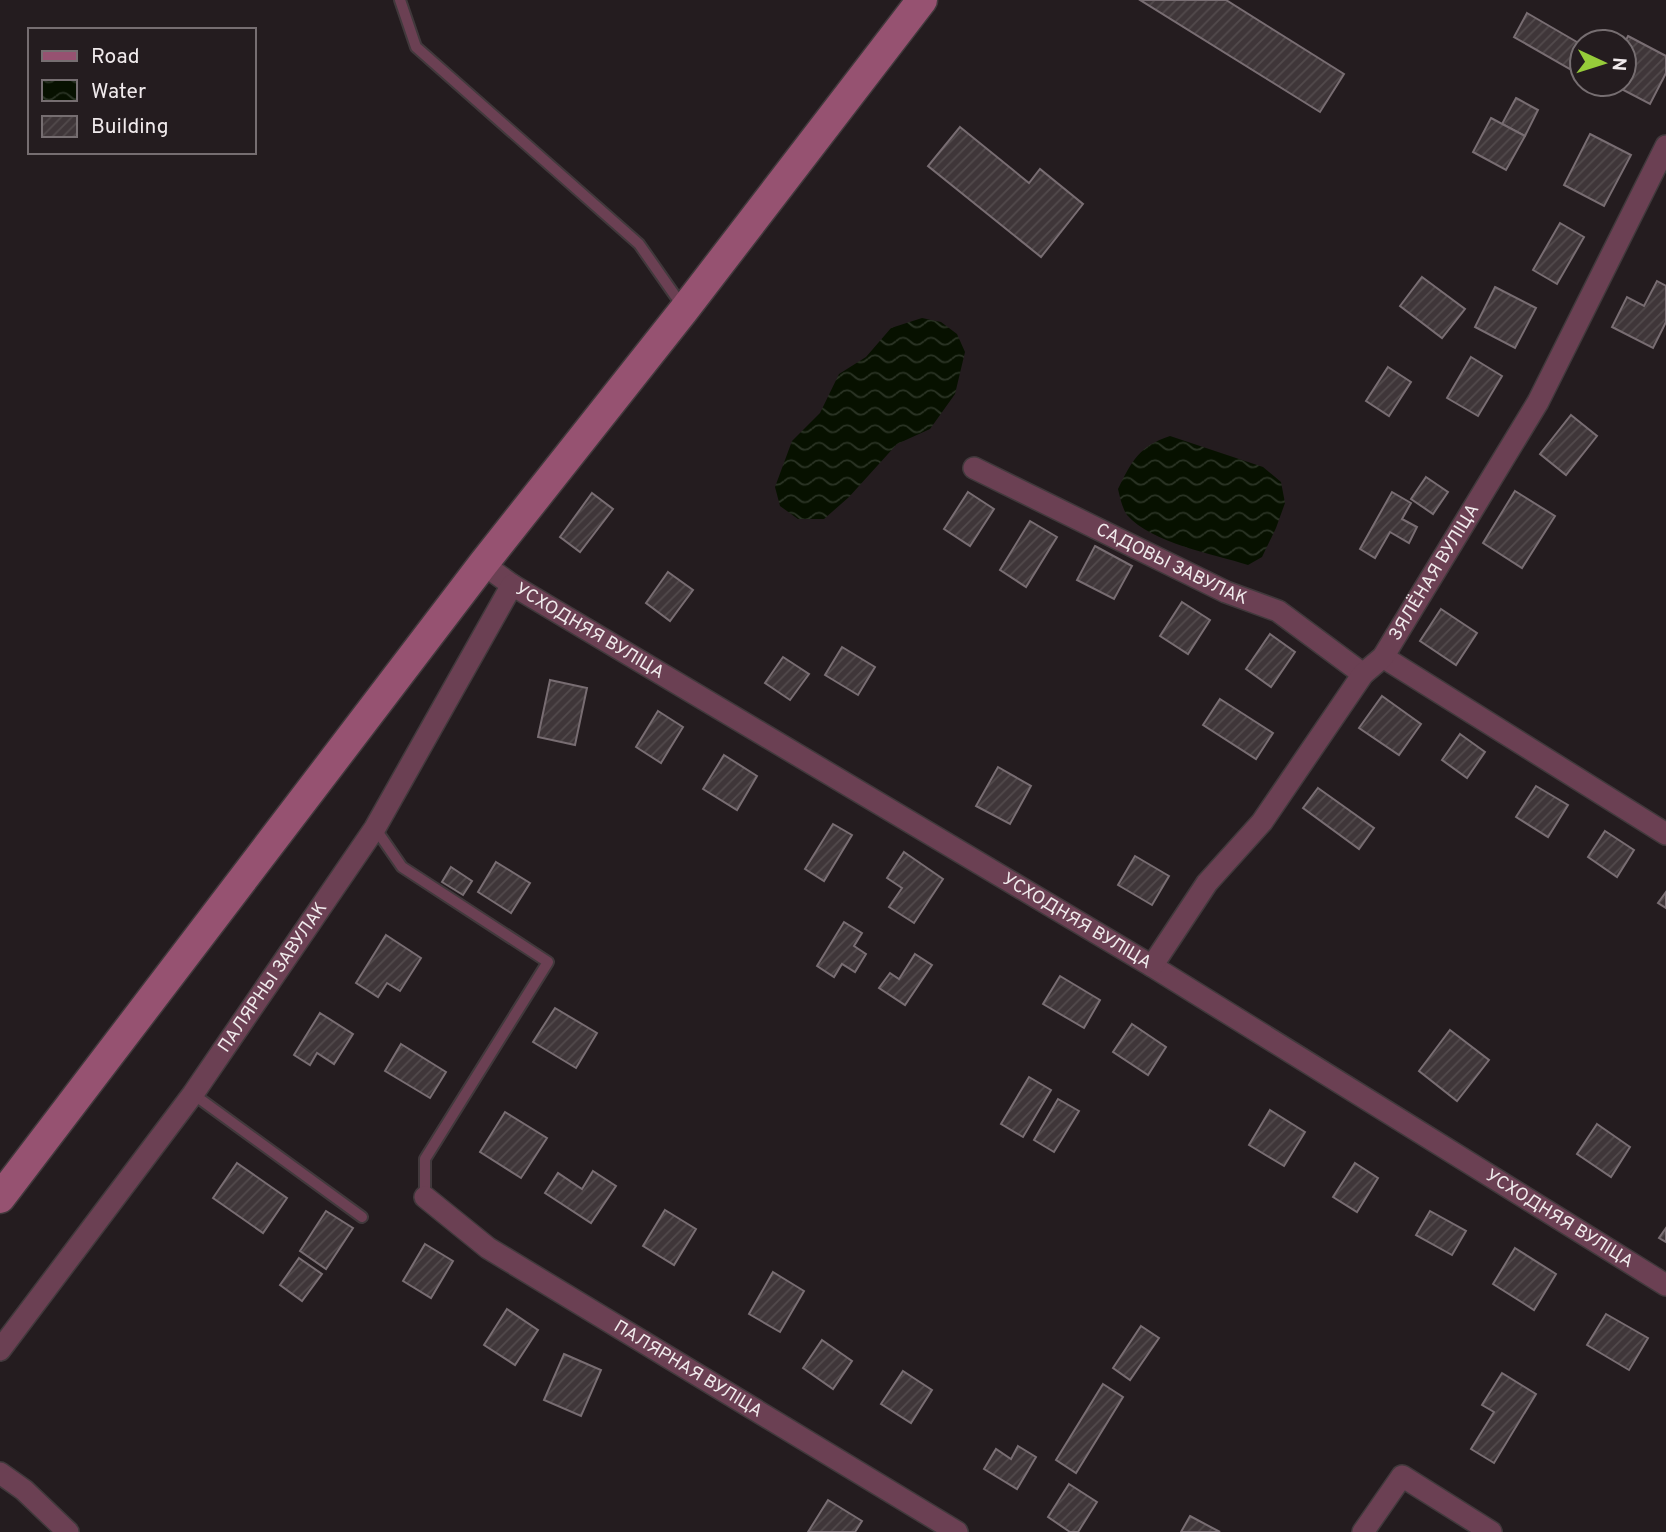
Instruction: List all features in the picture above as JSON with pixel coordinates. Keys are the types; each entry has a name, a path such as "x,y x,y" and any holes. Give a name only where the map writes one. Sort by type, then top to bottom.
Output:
{"street":[{"path":"0,1198 483,564 684,310 922,0"},
{"name":"ЗЯЛЁНАЯ ВУЛІЦА","path":"1152,966 1207,883 1262,822 1363,674 1383,657 1538,402 1666,146"},
{"name":"САДОВЫ ЗАВУЛАК","path":"974,468 1226,592 1279,611 1363,674"},
{"name":"УСХОДНЯЯ ВУЛІЦА","path":"483,564 512,584 1152,966 1666,1285"},
{"name":"ПАЛЯРНЫ ЗАВУЛАК","path":"0,1350 193,1094 375,828 512,584"},
{"path":"1383,657 1666,834"},
{"name":"ПАЛЯРНАЯ ВУЛІЦА","path":"425,1197 488,1248 957,1532"},
{"path":"0,1473 24,1490 68,1532"},
{"path":"1363,1532 1402,1476 1492,1532"}],"lane":[{"path":"401,0 416,47 639,244 684,310"},
{"path":"375,828 402,867 548,962 425,1159 425,1197"},
{"path":"193,1094 362,1217"}],"water":[{"path":"922,318 941,322 957,334 965,352 955,394 930,429 897,444 849,497 824,519 798,519 780,506 775,487 792,441 820,413 839,374 866,357 891,328"},
{"path":"1170,436 1263,467 1281,482 1285,503 1262,557 1248,565 1184,546 1151,533 1127,515 1118,489 1128,470 1144,450"}],"building":[{"path":"1140,0 1226,0 1344,74 1320,112"},
{"path":"1527,13 1568,37 1568,68 1514,37"},
{"path":"1638,41 1666,56 1666,73 1650,104 1638,98"},
{"path":"1516,98 1538,110 1525,136 1502,124"},
{"path":"1491,118 1525,136 1506,170 1473,152"},
{"path":"960,127 1029,183 1040,169 1083,204 1041,257 928,166"},
{"path":"1590,134 1631,155 1604,206 1564,185"},
{"path":"1560,223 1584,237 1557,284 1533,270"},
{"path":"1422,277 1465,309 1442,338 1400,306"},
{"path":"1657,281 1666,286 1666,322 1653,348 1612,327 1627,297 1644,306"},
{"path":"1495,287 1536,308 1515,348 1475,327"},
{"path":"1471,357 1502,376 1478,416 1447,398"},
{"path":"1388,367 1411,382 1389,416 1366,401"},
{"path":"1571,415 1597,436 1566,475 1540,454"},
{"path":"1426,477 1448,492 1433,514 1411,499"},
{"path":"1515,491 1555,516 1522,568 1483,543"},
{"path":"968,492 994,509 970,546 944,529"},
{"path":"1392,492 1411,503 1402,519 1417,527 1409,543 1390,532 1375,558 1360,549"},
{"path":"592,493 613,509 580,552 560,537"},
{"path":"1030,521 1057,537 1026,587 1000,570"},
{"path":"1095,546 1132,566 1114,599 1077,580"},
{"path":"668,572 693,590 670,621 646,603"},
{"path":"1182,602 1210,620 1188,654 1160,636"},
{"path":"1441,609 1477,633 1456,665 1420,641"},
{"path":"1270,634 1295,652 1271,687 1246,669"},
{"path":"842,647 875,667 858,695 825,675"},
{"path":"783,657 809,674 790,700 765,683"},
{"path":"550,680 587,688 575,745 538,737"},
{"path":"1382,696 1421,724 1399,755 1359,728"},
{"path":"1220,699 1273,733 1256,759 1203,725"},
{"path":"658,711 683,727 661,763 636,747"},
{"path":"1460,734 1485,752 1467,778 1442,760"},
{"path":"724,755 757,776 737,810 703,789"},
{"path":"998,767 1031,786 1010,824 976,806"},
{"path":"1536,786 1568,805 1548,837 1516,817"},
{"path":"1318,788 1374,828 1359,849 1303,808"},
{"path":"833,824 852,835 824,881 805,869"},
{"path":"1605,831 1634,850 1617,877 1588,857"},
{"path":"904,852 943,879 914,923 889,907 902,888 887,878"},
{"path":"1135,856 1169,876 1152,905 1118,885"},
{"path":"496,862 530,883 511,913 478,892"},
{"path":"451,867 472,881 463,895 442,882"},
{"path":"1666,892 1666,908 1658,903"},
{"path":"844,922 862,933 854,946 866,954 855,972 842,964 834,977 817,966"},
{"path":"386,935 421,958 400,991 387,983 378,997 356,983"},
{"path":"915,954 932,965 905,1005 879,988 890,973 899,979"},
{"path":"1060,976 1100,1000 1084,1028 1043,1004"},
{"path":"555,1008 597,1033 576,1068 533,1042"},
{"path":"320,1013 353,1034 334,1064 317,1053 310,1065 294,1055"},
{"path":"1132,1024 1166,1047 1148,1075 1113,1052"},
{"path":"1450,1030 1489,1060 1457,1101 1419,1071"},
{"path":"401,1044 446,1072 430,1098 385,1071"},
{"path":"1029,1077 1051,1090 1023,1137 1001,1124"},
{"path":"1058,1099 1079,1111 1054,1152 1034,1140"},
{"path":"1270,1110 1305,1132 1284,1166 1249,1145"},
{"path":"505,1112 547,1138 521,1178 480,1152"},
{"path":"1597,1124 1630,1147 1611,1177 1577,1154"},
{"path":"237,1163 287,1198 263,1233 213,1198"},
{"path":"1355,1163 1378,1178 1357,1212 1333,1197"},
{"path":"593,1171 616,1186 591,1223 545,1193 558,1173 582,1189"},
{"path":"665,1210 696,1229 674,1265 643,1246"},
{"path":"326,1211 353,1228 326,1269 300,1251"},
{"path":"1430,1211 1466,1231 1452,1255 1416,1235"},
{"path":"1666,1228 1666,1242 1659,1238"},
{"path":"425,1244 453,1261 431,1298 403,1281"},
{"path":"1515,1248 1556,1274 1534,1310 1493,1284"},
{"path":"299,1258 322,1274 302,1301 280,1285"},
{"path":"773,1272 804,1291 780,1332 749,1314"},
{"path":"507,1309 538,1330 515,1365 484,1345"},
{"path":"1606,1314 1648,1338 1629,1370 1587,1345"},
{"path":"1141,1326 1159,1338 1130,1380 1113,1368"},
{"path":"822,1340 852,1361 833,1389 803,1368"},
{"path":"564,1354 601,1370 581,1416 544,1400"},
{"path":"903,1371 932,1390 911,1423 881,1404"},
{"path":"1502,1373 1536,1394 1494,1463 1471,1449 1494,1412 1482,1405"},
{"path":"1103,1384 1123,1397 1076,1473 1056,1460"},
{"path":"1018,1446 1036,1457 1017,1489 984,1469 996,1449 1011,1459"},
{"path":"1069,1484 1097,1502 1078,1532 1070,1532 1048,1517"},
{"path":"828,1500 862,1521 855,1532 808,1532"},
{"path":"1190,1516 1220,1532 1181,1532"}]}
